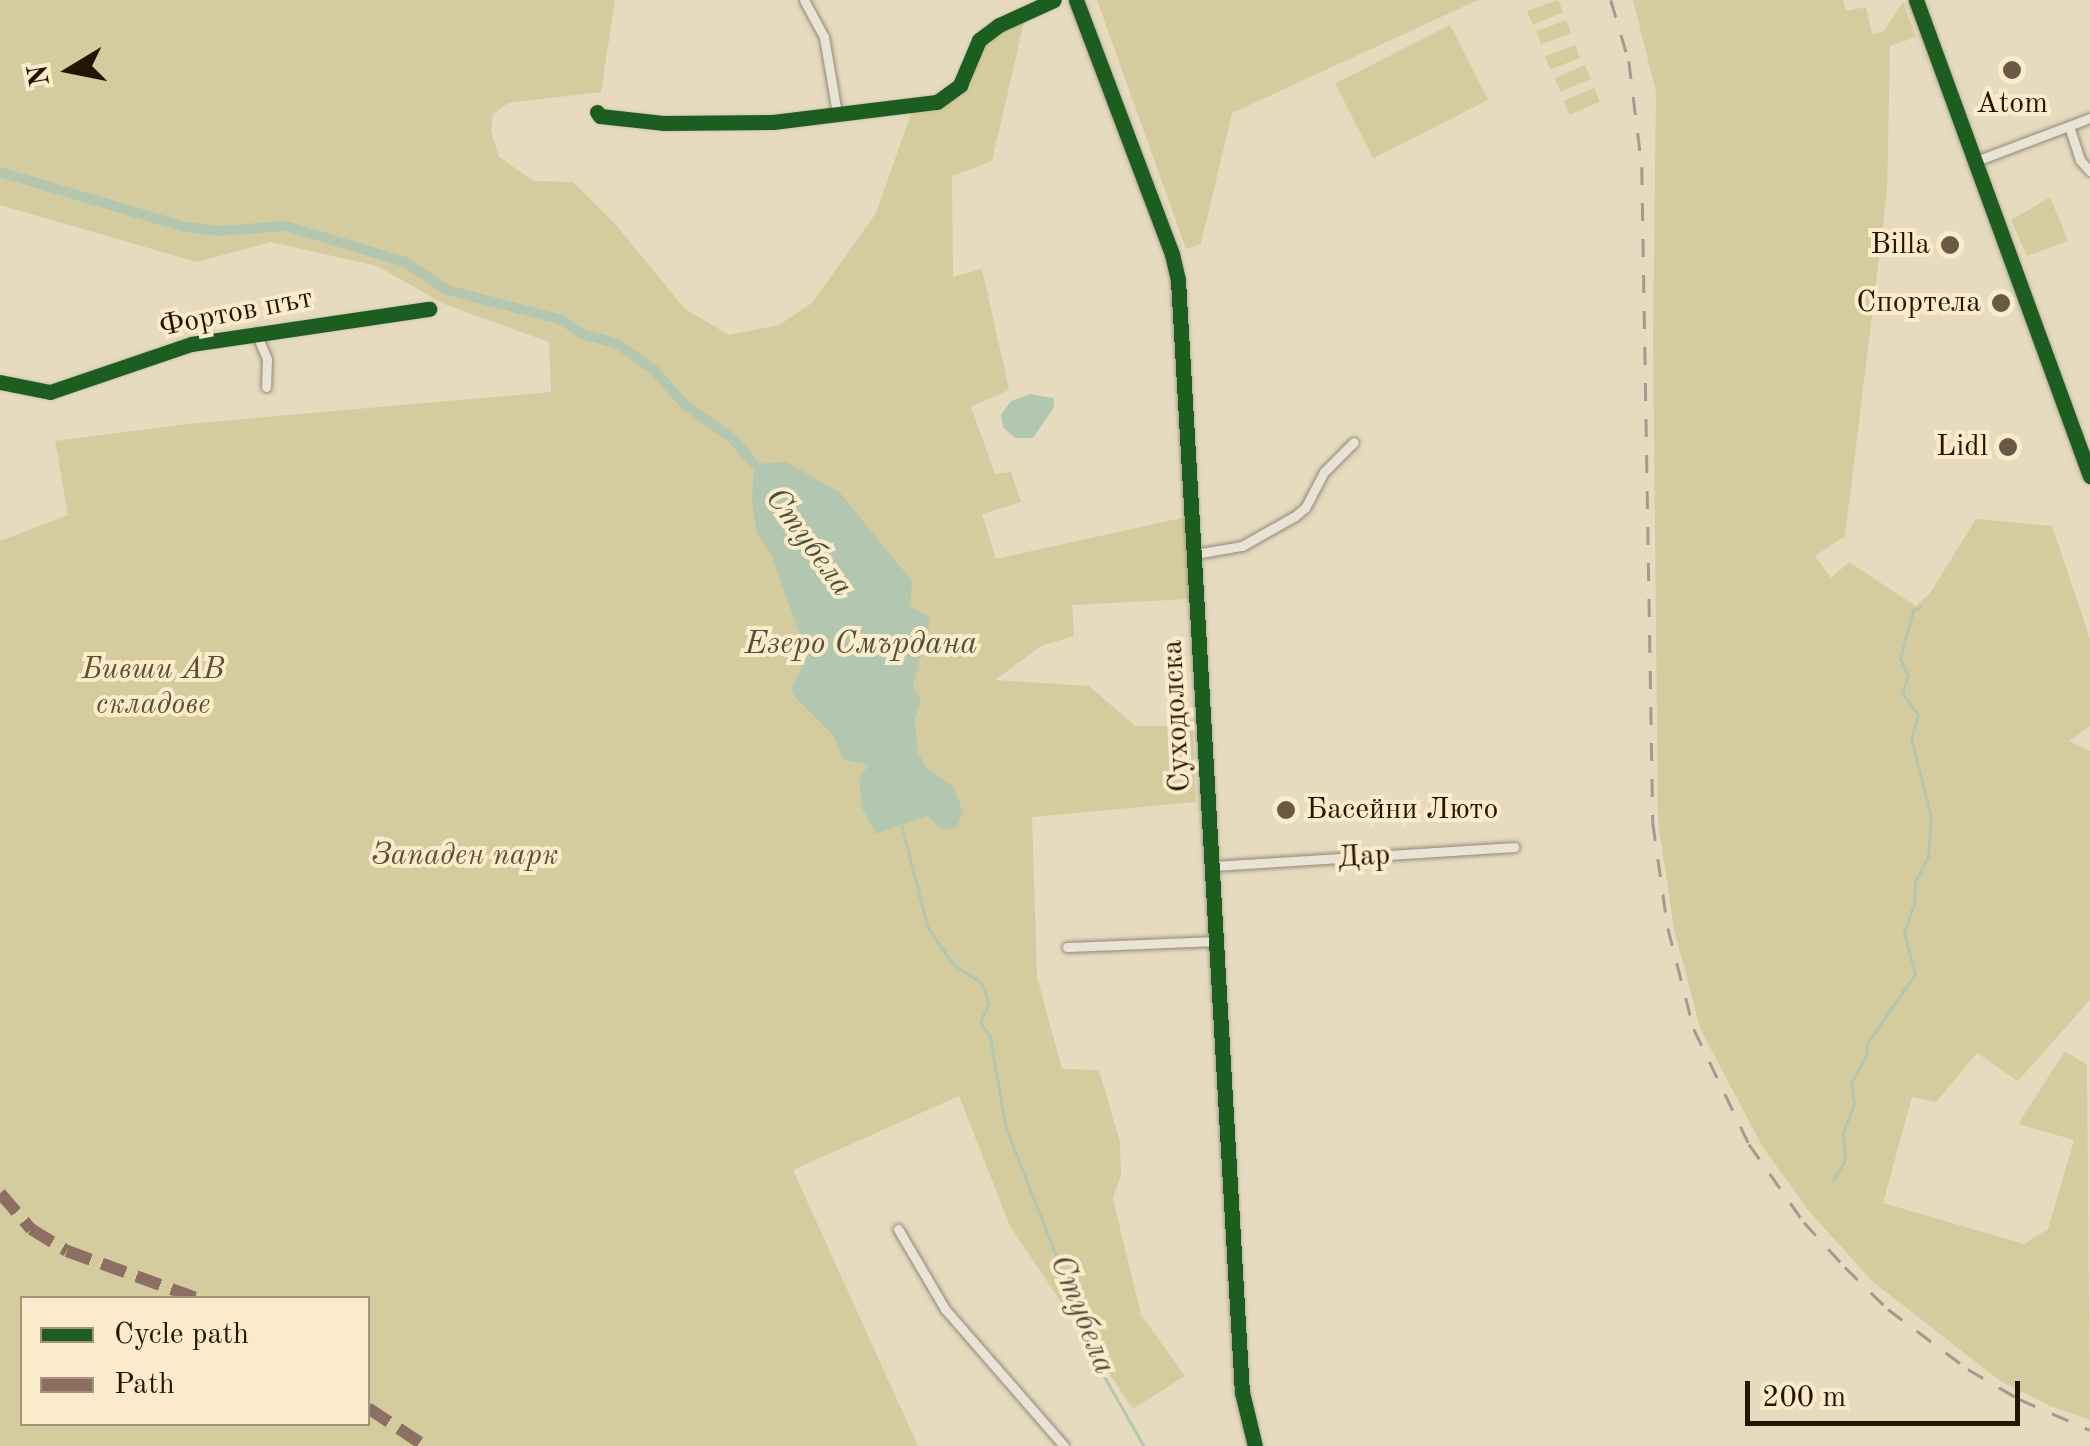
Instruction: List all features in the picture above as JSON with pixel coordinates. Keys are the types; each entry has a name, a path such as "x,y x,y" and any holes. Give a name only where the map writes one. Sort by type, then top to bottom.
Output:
{"street":[{"path":"804,0 824,37 837,113"},
{"path":"597,112 631,120 773,122 920,105 948,98 960,86 979,40 998,26 1054,0"},
{"name":"Суходолска","path":"1076,0 1172,254 1178,280 1242,1392 1255,1446"},
{"path":"1916,0 2090,476"},
{"path":"1976,161 2090,118"},
{"path":"2069,126 2080,160 2090,171"},
{"name":"Фортов път","path":"0,382 50,392 191,344 430,308"},
{"path":"256,333 266,359 266,388"},
{"path":"1196,554 1242,546 1295,516 1305,508 1324,472 1354,442"},
{"name":"Дар","path":"1214,866 1514,847"},
{"path":"1067,947 1218,942"},
{"path":"898,1228 946,1309 1064,1446"}],"green space":[{"name":"Западен парк","path":"0,0 615,0 601,92 508,103 493,114 491,131 499,157 534,181 573,182 616,225 685,309 729,335 779,325 812,303 876,213 912,111 951,99 963,87 979,45 1025,18 992,161 952,176 953,277 982,269 1009,390 971,407 995,474 1011,472 1021,502 982,514 996,559 1186,517 1189,599 1072,605 1074,636 1041,646 995,680 1089,686 1135,726 1193,726 1196,802 1032,817 1037,977 1062,1069 1099,1070 1120,1142 1121,1175 1113,1199 1141,1315 1185,1376 1133,1409 1010,1226 959,1096 793,1170 918,1446 0,1446 0,541 68,515 55,441 187,424 551,392 549,342 444,304 377,266 271,242 197,262 0,205"},
{"path":"1097,0 1478,0 1232,113 1201,244 1186,249"},
{"path":"1558,0 1563,12 1533,25 1527,11"},
{"path":"1633,0 1843,0 1846,11 1866,7 1872,34 1883,32 1903,2 1916,37 1890,46 1887,193 1845,536 1815,556 1831,578 1849,562 1916,606 1930,593 1976,519 2052,526 2090,639 2090,726 2069,741 2090,751 2090,1000 2018,1081 1977,1053 1936,1102 1912,1097 1883,1203 2024,1244 2048,1229 2074,1140 2018,1124 2065,1051 2087,1065 2090,1420 2048,1405 1999,1380 1872,1281 1809,1211 1762,1146 1700,1028 1674,929 1658,822 1653,339 1656,92"},
{"path":"1566,20 1571,33 1541,45 1536,31"},
{"path":"1450,25 1488,100 1373,158 1335,84"},
{"path":"1575,45 1580,58 1550,70 1545,56"},
{"path":"1585,65 1591,79 1560,92 1555,78"},
{"path":"1594,88 1600,102 1569,115 1564,101"},
{"path":"2050,197 2068,241 2027,256 2011,220"}],"water":[{"path":"1030,394 1053,398 1054,407 1033,438 1015,438 1003,427 1001,415 1011,401"},
{"name":"Езеро Смърдана","path":"787,462 840,493 912,581 910,606 931,618 913,686 921,699 915,719 918,753 927,768 954,787 963,812 957,827 942,830 927,816 876,834 862,808 859,780 868,765 843,759 833,735 794,696 792,688 802,666 800,635 772,557 757,533 752,502 754,464"}],"waterway":[{"name":"Стубела","path":"0,172 185,227 219,231 286,226 405,262 447,290 562,320 582,334 616,343 654,370 685,405 733,439 754,464"},
{"path":"1833,1180 1845,1160 1843,1133 1854,1103 1851,1083 1866,1056 1867,1044 1915,974 1904,933 1914,904 1915,882 1928,857 1931,818 1911,739 1918,715 1902,693 1908,676 1900,659 1913,610 1921,607"},
{"name":"Стубела","path":"902,826 928,927 953,964 982,983 989,1003 981,1023 990,1036 1006,1127 1103,1374 1144,1446"}],"railway":[{"path":"1611,0 1629,61 1642,167 1653,823 1668,928 1694,1029 1749,1144 1804,1222 1845,1267 1888,1309 1968,1369 2019,1399 2090,1430"}],"marked path":[{"path":"0,1193 31,1229 67,1251 191,1296"},
{"path":"370,1409 425,1446"}],"cycle path":[{"path":"597,112 600,116 663,123 773,122 937,102 960,85 979,40 999,25 1054,0"},
{"path":"1076,0 1172,254 1178,280 1242,1392 1255,1446"},
{"path":"1916,0 2090,476"},
{"path":"0,382 50,392 191,344 429,309"}],"place":[{"name":"Atom","path":"2012,70"},
{"name":"Billa","path":"1950,245"},
{"name":"Спортела","path":"2001,303"},
{"name":"Lidl","path":"2008,447"},
{"name":"Басейни Люто","path":"1286,810"}],"park label":[{"name":"Бивши АВ складове","path":"153,687"}]}
